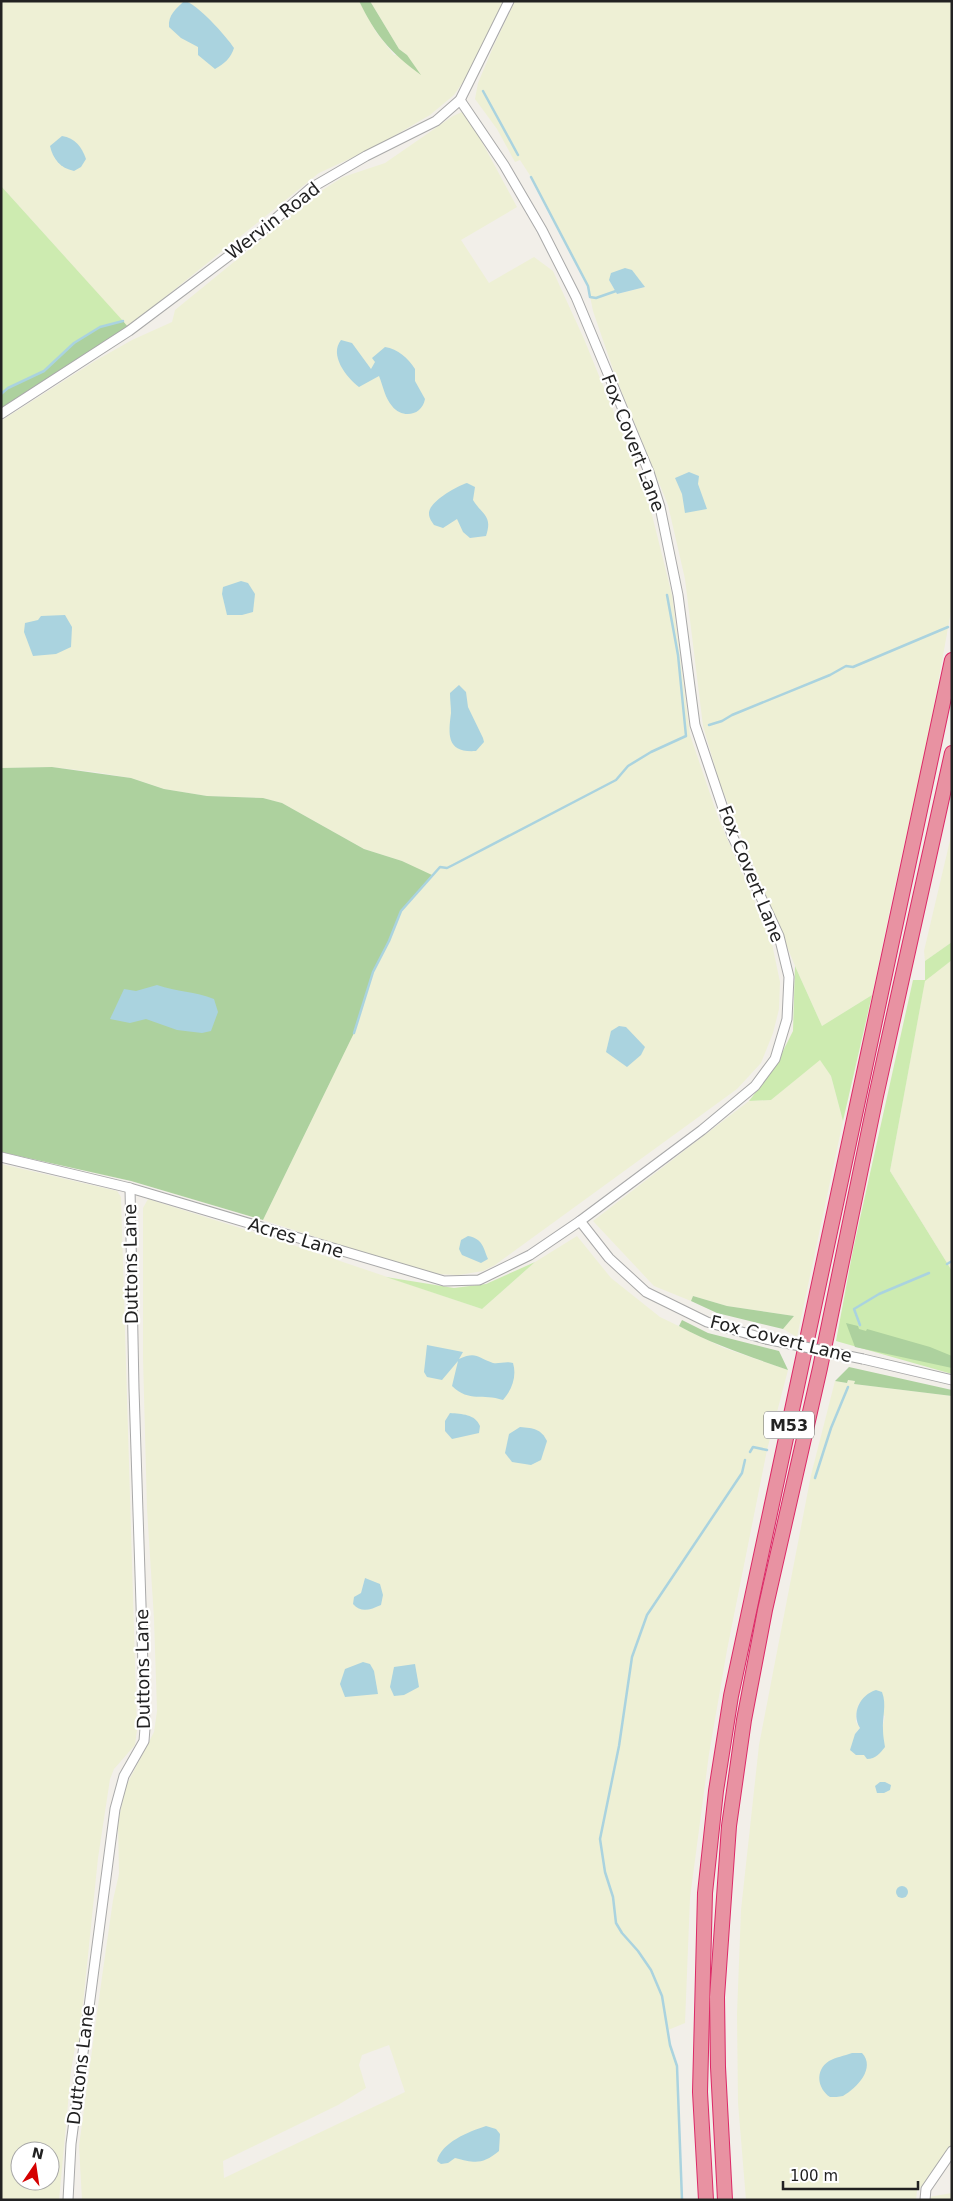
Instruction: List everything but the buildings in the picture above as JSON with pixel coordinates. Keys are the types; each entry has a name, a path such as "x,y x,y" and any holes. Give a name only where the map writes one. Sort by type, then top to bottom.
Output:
{"highway":[{"name":"M53","path":"706,2200 700,2092 705,1893 716,1791 730,1696 952,660"},
{"name":"M53","path":"725,2200 718,2067 718,1996 729,1826 744,1720 776,1559 820,1368 876,1096 952,753"}],"street":[{"name":"Wervin Road","path":"1,414 130,331 258,234 311,188 366,156 436,121 460,100 508,1"},
{"name":"Fox Covert Lane","path":"460,100 504,166 542,230 576,298 649,472 660,507 678,595 695,725 732,835 779,936 789,978 787,1019 775,1059 755,1086 702,1130 580,1221 609,1258 646,1292 707,1322 766,1339 952,1380"},
{"name":"Acres Lane","path":"1,1157 130,1188 444,1281 479,1280 530,1255 580,1221"},
{"name":"Duttons Lane","path":"68,2200 71,2144 115,1809 124,1776 144,1741 146,1728 134,1388 130,1188"},
{"path":"925,2200 926,2189 952,2151"}],"green space":[{"path":"1,1 359,1 376,32 394,55 407,55 399,49 370,1 505,1 465,79 454,95 430,115 375,147 319,173 128,327 1,186"},
{"path":"359,1 370,1 399,49 407,55 421,75 385,43"},
{"path":"515,1 952,1 952,606 926,749 872,995 822,1026 795,966 720,784 703,726 685,579 668,505 616,378 593,311 588,286 531,177 520,160 515,162 497,129 475,99 478,83","holes":["609,280 645,287 617,294"]},
{"path":"462,112 476,131 517,207 461,240 489,283 534,257 553,271 584,339 646,491 672,595 690,735 719,820 771,939 780,982 779,1009 773,1033 761,1063 737,1089 495,1265 483,1271 459,1275 435,1274 263,1220 354,1033 373,972 389,941 401,911 431,876 402,861 364,849 282,803 263,798 207,796 164,789 131,778 52,767 1,768 1,421 95,361 132,340 172,322 175,310 321,191 343,177 385,163 453,116"},
{"path":"1,186 123,321 100,327 74,343 44,371 8,388 1,394"},
{"path":"123,321 128,327 1,412 1,394 8,388 44,371 74,343 100,327"},
{"path":"52,767 131,778 164,789 207,796 263,798 282,803 364,849 402,861 432,875 401,911 389,941 373,972 354,1033 263,1220 131,1181 1,1152 1,768"},
{"path":"952,832 952,942 925,961 924,951"},
{"path":"952,942 952,960 925,981 890,1171 952,1271 952,1374 836,1341 853,1250 913,980 925,980 925,961"},
{"path":"952,960 952,1271 890,1171 925,980"},
{"path":"795,966 822,1026 872,995 843,1121 831,1076 820,1060 771,1100 749,1101 775,1067 793,1031"},
{"path":"820,1059 831,1076 843,1121 797,1337 783,1329 794,1316 727,1306 693,1296 691,1301 654,1286 593,1221 749,1101 771,1100"},
{"path":"1,1164 117,1191 121,1197 137,1730 135,1745 114,1769 110,1779 98,1858 79,2043 76,2042 71,2071 60,2189 60,2141 10,2141 10,2191 60,2191 59,2200 1,2200"},
{"path":"148,1199 272,1238 482,1309 535,1262 577,1236 611,1278 660,1317 724,1348 788,1370 767,1450 727,1650 709,1754 690,1898 685,2023 668,2030 670,2045 677,2066 682,2200 82,2200 79,2146 113,1900 119,1874 118,1822 126,1786 154,1732 157,1711 154,1619 147,1509 143,1358 143,1208","holes":["365,1578 369,1611 361,1593","389,2045 405,2092 224,2178 223,2161 338,2105 366,2088 359,2065 362,2055"]},
{"path":"535,1262 482,1309 386,1277 454,1288 486,1284"},
{"path":"693,1296 727,1306 794,1316 783,1329 717,1313 691,1301"},
{"path":"682,1320 708,1333 779,1351 788,1370 692,1333 679,1326"},
{"path":"846,1323 858,1326 859,1329 866,1331 867,1329 930,1347 952,1356 952,1368 855,1347"},
{"path":"849,1367 952,1390 952,1396 854,1384 855,1381 848,1380 847,1383 835,1381"},
{"path":"848,1380 855,1381 854,1384 952,1396 952,2144 925,2183 917,2191 916,2200 746,2200 738,2103 737,2014 741,1910 759,1745 811,1475 835,1381 847,1383","holes":["859,1703 885,1716 882,1729 864,1755 856,1755 855,1734 860,1728 856,1722"]},
{"path":"952,2193 952,2200 929,2200 929,2197"}],"water":[{"path":"184,1 203,13 234,48 227,60 215,69 198,55 198,47 181,38 169,27 171,16"},
{"path":"62,136 71,139 77,144 86,159 81,167 74,171 61,165 51,151 50,146"},
{"path":"625,268 632,270 645,287 617,294 609,280 611,273"},
{"path":"341,340 352,343 371,369 375,362 372,358 385,347 398,352 406,358 415,369 415,381 425,399 420,409 411,414 401,413 396,410 384,392 379,376 359,387 354,383 344,372 338,359 337,352"},
{"path":"689,472 699,476 698,484 707,509 685,513 682,494 675,478"},
{"path":"467,483 475,487 473,500 486,516 488,529 486,536 470,538 463,532 457,519 443,528 434,525 430,517 430,509 438,500 450,491"},
{"path":"241,581 248,583 255,594 253,612 242,615 227,615 222,594 223,587"},
{"path":"65,615 72,627 71,647 56,654 33,656 24,632 25,623 38,620 41,616"},
{"path":"459,685 466,692 468,707 483,738 484,742 476,751 459,749 455,746 450,736 450,693"},
{"path":"157,985 200,994 214,999 218,1012 211,1031 202,1033 177,1030 146,1019 130,1023 110,1019 124,989 136,991"},
{"path":"619,1026 626,1027 645,1047 641,1055 627,1067 606,1052 611,1031"},
{"path":"468,1236 480,1241 488,1259 481,1263 462,1255 459,1249 461,1240"},
{"path":"427,1345 463,1352 459,1359 473,1355 493,1363 513,1363 514,1378 509,1392 503,1400 471,1396 458,1391 452,1386 458,1361 442,1380 427,1377 424,1372"},
{"path":"450,1413 468,1415 475,1419 480,1426 479,1433 452,1439 445,1431 445,1421"},
{"path":"520,1427 536,1430 547,1441 541,1460 531,1465 512,1462 505,1453 509,1434"},
{"path":"365,1578 380,1584 383,1595 381,1605 362,1610 353,1604 354,1597 361,1593"},
{"path":"363,1662 370,1664 374,1671 378,1694 345,1697 340,1684 345,1669"},
{"path":"415,1664 419,1687 404,1695 394,1696 390,1687 394,1667"},
{"path":"876,1690 882,1692 883,1697 885,1747 875,1757 867,1759 864,1755 856,1755 850,1750 855,1734 860,1728 856,1716 859,1705 865,1696"},
{"path":"880,1782 891,1785 890,1790 884,1793 877,1793 875,1786"},
{"path":"900,1886 904,1886 908,1892 904,1898 900,1898 896,1894 896,1890"},
{"path":"852,2053 862,2053 866,2059 866,2071 863,2077 854,2088 843,2096 830,2097 820,2085 821,2070 829,2061"},
{"path":"486,2126 496,2129 500,2134 499,2151 493,2156 478,2162 455,2158 448,2163 441,2164 437,2161 444,2148 450,2143"}],"waterway":[{"path":"483,91 518,155"},
{"path":"531,177 588,286 590,297 596,298 616,291"},
{"path":"1,394 8,388 44,371 74,343 100,327 123,321"},
{"path":"354,1033 373,972 389,941 401,911 440,867 447,868 616,780 628,766 651,752 686,736 678,655 667,595"},
{"path":"709,725 830,675 846,666 853,667 948,627"},
{"path":"947,1264 952,1261"},
{"path":"860,1325 854,1309 879,1294 929,1273"},
{"path":"815,1478 831,1428 848,1387"},
{"path":"750,1452 753,1447 767,1450"},
{"path":"682,2200 677,2066 670,2045 662,1996 651,1970 616,1923 613,1897 605,1872 600,1839 619,1746 632,1657 647,1615 742,1473 745,1460"}]}
